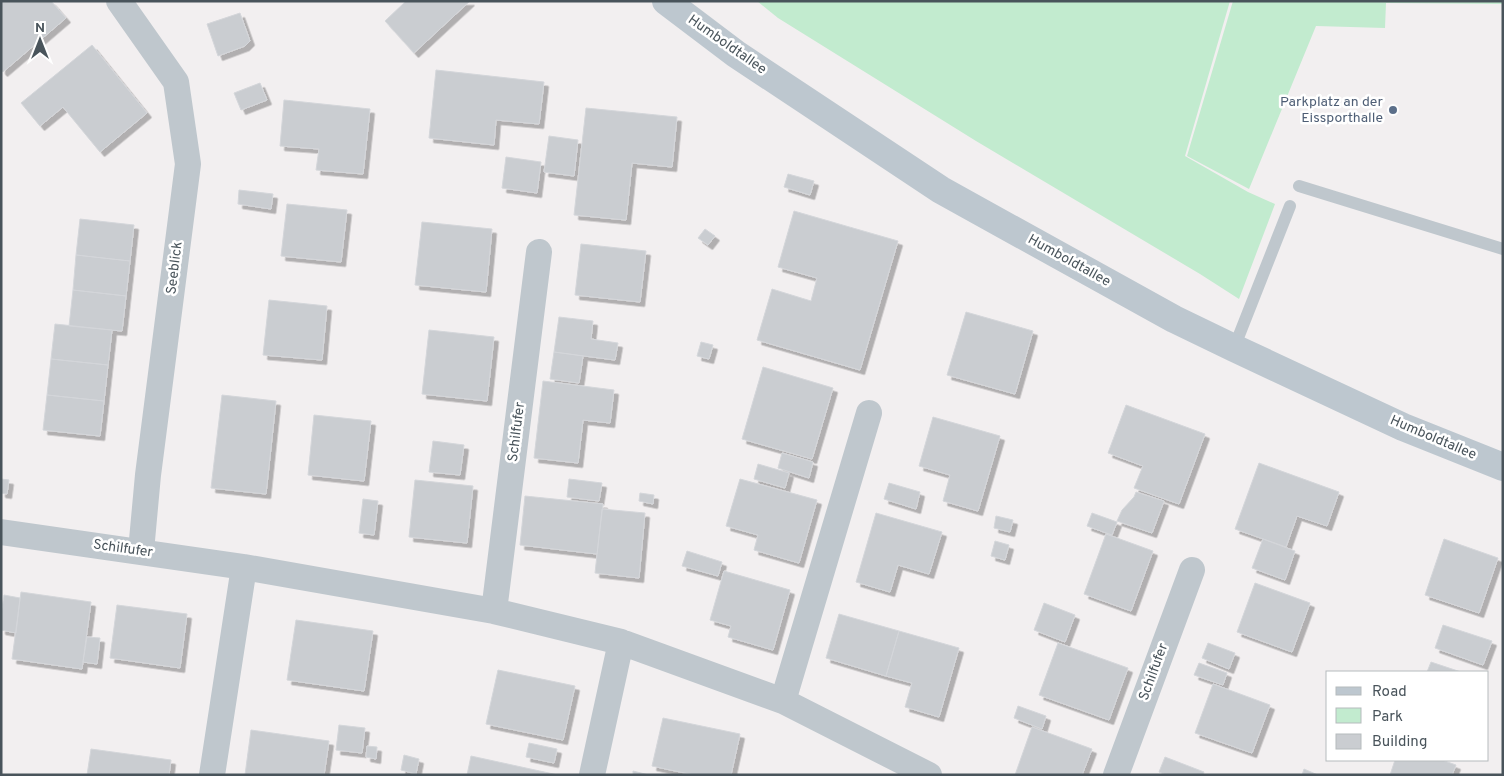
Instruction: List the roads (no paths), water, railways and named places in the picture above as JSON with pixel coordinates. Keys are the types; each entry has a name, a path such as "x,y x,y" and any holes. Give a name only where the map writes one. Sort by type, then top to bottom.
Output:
{"street":[{"name":"Seeblick","path":"120,1 176,82 188,164 148,476 141,551"},
{"name":"Humboldtallee","path":"666,1 736,54 941,190 1174,319 1403,427 1503,467"},
{"name":"Schilfufer","path":"494,611 539,252"},
{"path":"783,701 869,413"},
{"name":"Schilfufer","path":"1,532 244,567 494,611 622,642 783,701 929,775"},
{"path":"212,775 244,567"},
{"name":"Schilfufer","path":"1116,775 1192,570"},
{"path":"592,775 622,642"}],"lane":[{"path":"1299,186 1503,249"},
{"path":"1234,348 1290,206"}],"place":[{"name":"Parkplatz an der Eissporthalle","path":"1393,110"}]}
